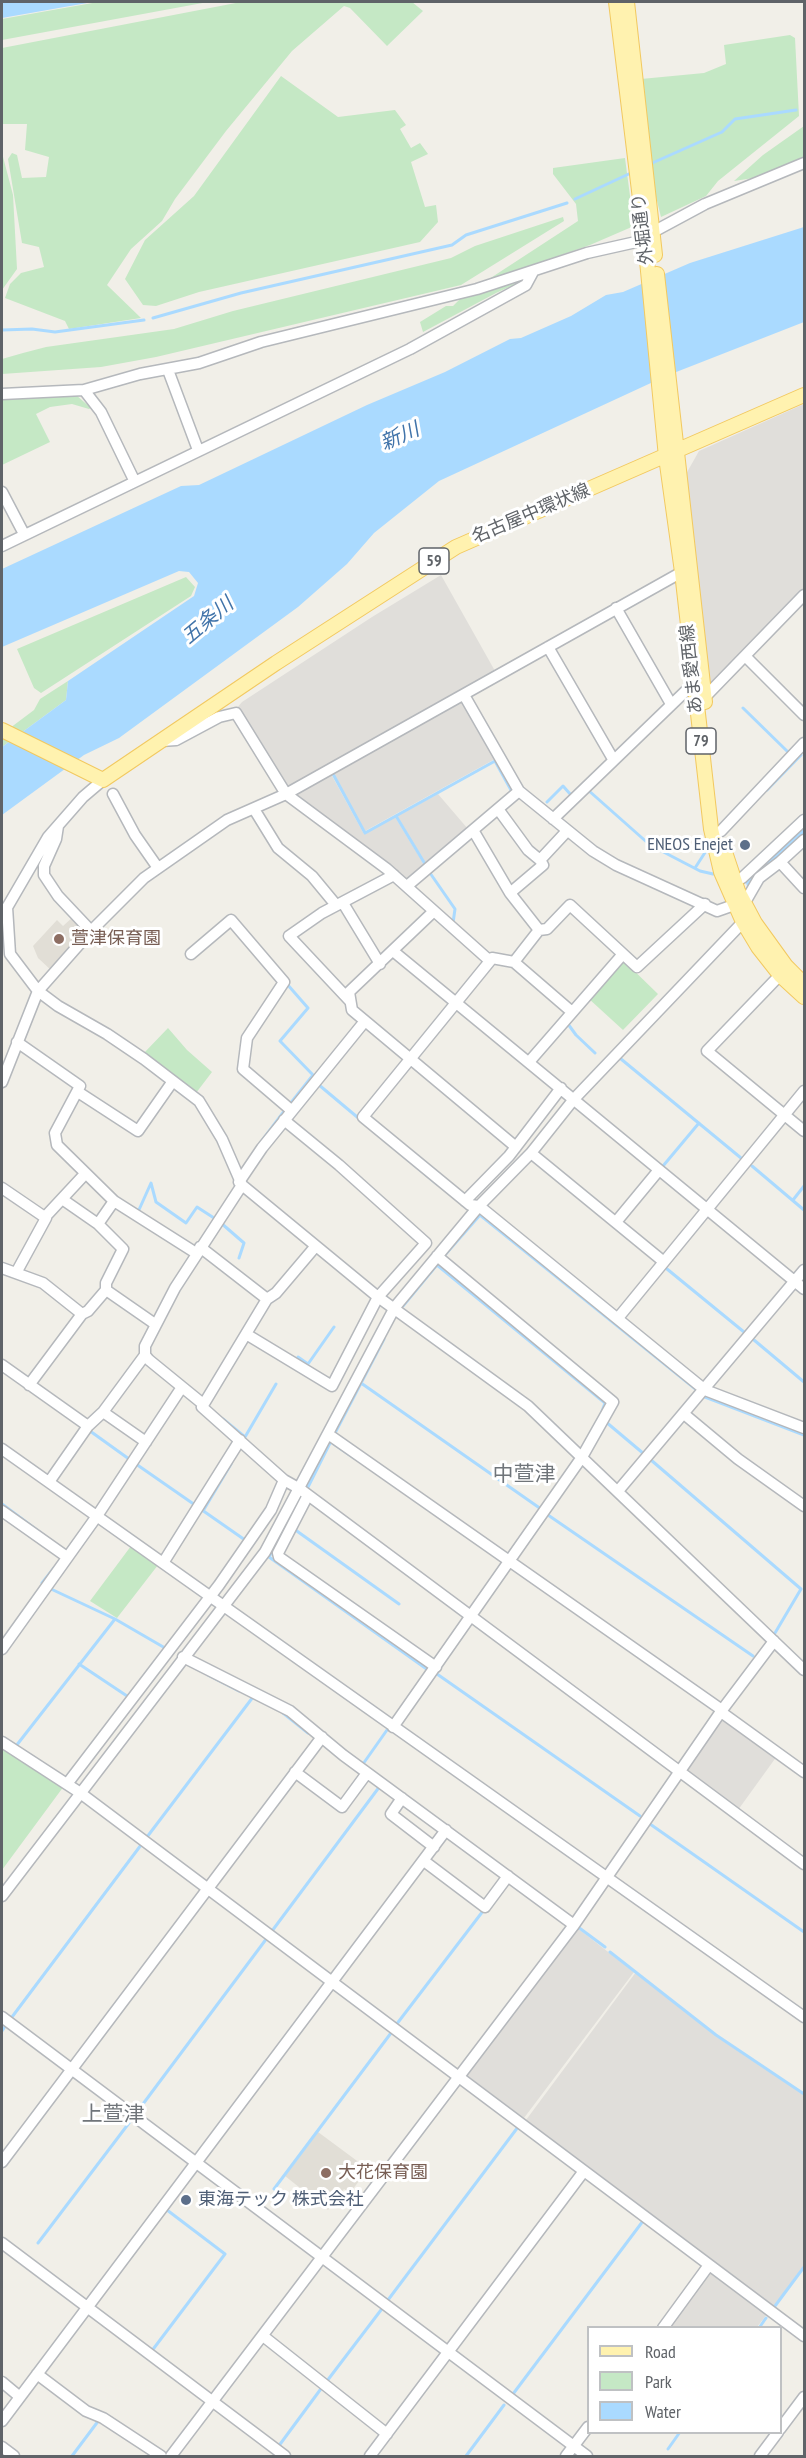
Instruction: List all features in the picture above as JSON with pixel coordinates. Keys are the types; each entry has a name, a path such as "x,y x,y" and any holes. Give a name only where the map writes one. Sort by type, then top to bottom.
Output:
{"main road":[{"name":"外堀通り","path":"616,2 649,236 669,426 666,458"},
{"name":"外堀通り","path":"627,2 646,216"},
{"name":"名古屋中環状線","path":"98,778 161,741 456,547 666,458 804,395"},
{"name":"外堀通り","path":"669,426 679,451"},
{"name":"あま愛西線","path":"679,451 721,831 743,922 758,947 780,975 804,997"},
{"name":"あま愛西線","path":"666,458 682,572 711,830 721,872 739,904 765,940 804,984"},
{"path":"2,730 98,778"}],"street":[{"path":"2,394 84,390 140,374 199,363 261,342 431,302 649,236 705,204 804,163"},
{"path":"2,546 134,480 410,349 526,285 532,272"},
{"path":"168,370 198,450"},
{"path":"84,390 134,480"},
{"path":"2,492 24,534"},
{"path":"2,1082 38,991 144,878 227,820 286,794 682,572"},
{"path":"705,697 804,595"},
{"path":"616,608 671,704"},
{"path":"548,647 613,759"},
{"path":"745,656 804,715"},
{"path":"553,819 693,682"},
{"path":"464,694 519,791 567,831 616,865 717,911 739,904 759,878 804,840"},
{"path":"161,741 176,740 219,717 236,713 286,794 394,875 490,961"},
{"path":"721,831 804,743"},
{"path":"2,920 7,907 58,825 98,778"},
{"path":"407,886 519,791"},
{"path":"113,794 135,835 158,868"},
{"path":"254,809 278,848 312,876 339,904 380,964"},
{"path":"498,809 543,865 510,893"},
{"path":"734,881 742,878 804,820"},
{"path":"58,825 56,839 44,866 44,875 58,896 91,932"},
{"path":"473,830 510,893 539,930"},
{"path":"540,860 567,831"},
{"path":"780,862 804,888"},
{"path":"351,1001 289,936 339,904 394,875"},
{"path":"514,963 539,930 547,929 570,905 637,968 705,904"},
{"path":"7,907 6,955 38,991 58,1006 108,1034 199,1101 210,1117 240,1184 378,1297 528,1406 774,1641 802,1663"},
{"path":"434,911 350,992 352,1010 516,1147"},
{"path":"191,954 231,920 284,982 247,1038 243,1069 291,1110"},
{"path":"436,1667 279,1557 278,1553 328,1434 394,1307 479,1206 531,1153 574,1100 743,922"},
{"path":"393,951 804,1288"},
{"path":"530,1062 623,954"},
{"path":"572,1012 514,963 492,958 363,1117 470,1205 479,1206 705,1390 804,1428"},
{"path":"780,975 707,1051 804,1131"},
{"path":"49,1482 88,1426 103,1413 145,1355 145,1346 155,1324 240,1184 291,1110 364,1021"},
{"path":"17,1042 80,1086 54,1137 57,1145 85,1174 114,1201 198,1250 267,1299"},
{"path":"78,1092 138,1131 173,1081"},
{"path":"465,1201 516,1147 561,1088"},
{"path":"618,1318 804,1091"},
{"path":"246,1334 332,1386 378,1297 426,1243 339,1165 284,1120"},
{"path":"531,1153 664,1262"},
{"path":"616,1222 659,1170"},
{"path":"16,1273 45,1217 85,1174"},
{"path":"2,1188 45,1217"},
{"path":"29,1385 82,1314 88,1311 106,1290 106,1283 123,1249 98,1224 62,1200"},
{"path":"98,1224 114,1201"},
{"path":"203,1404 267,1299 276,1293 315,1247"},
{"path":"393,1727 582,1457 613,1402 437,1256"},
{"path":"2,1268 43,1283 82,1314"},
{"path":"618,1491 804,1270"},
{"path":"106,1290 155,1324"},
{"path":"145,1355 203,1404 202,1407 284,1480 304,1492 804,1863"},
{"path":"2,1365 88,1426"},
{"path":"2,1649 97,1516 182,1387"},
{"path":"103,1413 146,1442"},
{"path":"684,1414 738,1459 804,1506"},
{"path":"328,1434 510,1561 804,1772"},
{"path":"163,1563 240,1440"},
{"path":"2,1449 804,2017"},
{"path":"67,1784 209,1597 271,1509 284,1480"},
{"path":"2,1896 79,1792 265,1552 304,1492"},
{"path":"2,1511 67,1557"},
{"path":"171,2457 574,1925 721,1711 774,1641"},
{"path":"183,1657 290,1711 367,1773 574,1925"},
{"path":"2,2162 322,1737"},
{"path":"2,1742 79,1792 804,2336"},
{"path":"295,1772 342,1808 367,1773"},
{"path":"402,1798 391,1814 434,1847"},
{"path":"2,2421 446,1830"},
{"path":"424,1861 485,1907 508,1876"},
{"path":"2,2017 587,2457"},
{"path":"370,2457 584,2171"},
{"path":"3,2246 285,2457"},
{"path":"664,2326 709,2265"},
{"path":"262,2336 387,2434"},
{"path":"37,2374 86,2411 104,2418 161,2457"},
{"path":"2,2382 20,2397"},
{"path":"782,2427 804,2397"},
{"path":"566,2457 587,2428"},
{"path":"760,2457 777,2434"},
{"path":"2,2447 14,2457"}],"shaded area":[{"path":"804,404 804,592 709,690 686,474 699,451"},
{"path":"441,575 495,671 289,787 283,785 236,709 242,702 372,617"},
{"path":"462,701 495,759 365,831 333,773"},
{"path":"331,774 364,834 395,817 425,866 406,881 294,795"},
{"path":"438,794 468,829 426,864 397,816"},
{"name":"萱津保育園","path":"74,916 86,932 52,971 38,958 33,946 57,920 63,926"},
{"path":"722,1717 777,1756 738,1810 685,1769"},
{"path":"576,1927 634,1972 524,2118 464,2073"},
{"path":"636,1972 716,2036 804,2095 804,2265 774,2306 526,2120"},
{"name":"大花保育園","path":"318,2132 368,2169 350,2193 344,2189 328,2210 285,2176"},
{"path":"709,2270 768,2313 758,2326 667,2326"}],"green space":[{"path":"98,2 208,2 2,40 2,19"},
{"path":"241,2 412,2 423,11 387,46 350,8 344,6 292,51 226,131 175,199 162,221 131,249 107,285 141,318 69,329 65,321 5,298 10,284 21,273 44,267 39,247 22,243 8,159 12,153 17,155 22,178 46,177 49,157 25,150 27,124 2,124 2,48"},
{"path":"790,35 795,38 799,116 718,181 706,196 661,217 654,189 641,79 704,73 726,64 724,45"},
{"path":"281,76 338,117 395,110 406,125 400,129 411,148 420,143 428,154 411,162 425,207 436,205 438,222 420,242 199,292 156,306 143,305 125,279 145,240 194,196"},
{"path":"804,126 804,158 760,177 734,181 763,155"},
{"path":"2,153 13,195 17,269 2,290"},
{"path":"625,158 634,226 590,245 486,281 578,221 576,204 553,174 553,168"},
{"path":"563,217 564,221 461,285 156,357 101,367 2,374 2,359 23,353 46,347 174,329 233,311 451,258 475,246"},
{"path":"520,282 423,332 420,322 446,306 453,306 462,297"},
{"path":"76,395 91,408 72,404 50,407 36,414 50,442 2,465 2,397"},
{"path":"186,577 195,587 191,596 41,693 34,688 17,649"},
{"path":"68,681 66,700 2,747 2,734 34,710 40,699"},
{"path":"622,959 658,994 623,1030 588,998"},
{"path":"168,1028 187,1050 212,1072 196,1093 144,1053"},
{"path":"131,1546 158,1565 117,1618 90,1601"},
{"path":"5,1747 64,1786 2,1870 2,1752"}],"water":[{"path":"2,2 93,2 2,18"},
{"path":"804,227 804,322 666,376 439,481 374,533 347,564 298,607 119,738 84,755 2,815 2,747 66,700 68,681 194,596 198,583 189,572 179,571 2,647 2,569 181,486 199,485 367,405 445,372 510,339 521,338 571,316 606,295 623,292 690,263"},
{"path":"804,823 804,834 774,860 748,889 745,880"}],"waterway":[{"path":"650,164 722,132 735,119 796,110"},
{"path":"575,199 633,172"},
{"path":"153,318 241,293 452,245 466,235 567,203"},
{"path":"2,330 32,329 55,332 144,320"},
{"path":"743,708 788,752"},
{"path":"767,790 801,755"},
{"path":"333,774 365,833 495,761 511,790"},
{"path":"547,802 563,786 572,794"},
{"path":"588,790 650,845 700,871 713,874"},
{"path":"396,816 425,864"},
{"path":"695,868 706,851"},
{"path":"430,873 455,909 453,923"},
{"path":"287,984 308,1008 280,1041 313,1075 290,1104"},
{"path":"570,1021 568,1024 576,1035 595,1053"},
{"path":"621,1059 741,1158"},
{"path":"319,1085 437,1184"},
{"path":"261,1142 285,1110"},
{"path":"663,1166 699,1123"},
{"path":"752,1166 804,1210"},
{"path":"138,1212 151,1183 156,1202 186,1223 197,1207 214,1218"},
{"path":"793,1200 804,1186"},
{"path":"444,1256 480,1215 698,1391"},
{"path":"221,1223 244,1243 239,1258"},
{"path":"437,1265 605,1403 600,1417"},
{"path":"403,1306 436,1266"},
{"path":"667,1269 744,1332"},
{"path":"298,1357 308,1364 334,1327"},
{"path":"335,1433 384,1339"},
{"path":"754,1340 804,1382"},
{"path":"361,1383 541,1509"},
{"path":"223,1419 245,1437 276,1384"},
{"path":"705,1397 804,1435"},
{"path":"606,1422 644,1454"},
{"path":"90,1431 129,1459"},
{"path":"331,1442 354,1458"},
{"path":"307,1489 330,1443"},
{"path":"651,1460 801,1589 775,1633"},
{"path":"136,1464 195,1505"},
{"path":"203,1511 231,1464"},
{"path":"299,1501 269,1557 428,1670"},
{"path":"2,1504 65,1551"},
{"path":"202,1510 245,1540"},
{"path":"548,1515 753,1656"},
{"path":"294,1529 399,1604"},
{"path":"42,1583 54,1568"},
{"path":"51,1589 115,1619 165,1648"},
{"path":"16,1746 115,1619"},
{"path":"79,1664 127,1696"},
{"path":"437,1674 640,1816"},
{"path":"208,1675 239,1691"},
{"path":"147,1837 253,1697"},
{"path":"283,1713 308,1733"},
{"path":"363,1764 387,1730"},
{"path":"272,1931 380,1786"},
{"path":"650,1824 804,1932"},
{"path":"12,2017 141,1845"},
{"path":"396,2025 483,1911"},
{"path":"578,1927 605,1947"},
{"path":"137,2112 267,1938"},
{"path":"610,1952 716,2035 804,2094"},
{"path":"2,2031 6,2025"},
{"path":"274,2189 391,2033"},
{"path":"38,2243 129,2123"},
{"path":"388,2300 518,2127"},
{"path":"151,2352 225,2254 167,2210"},
{"path":"513,2394 643,2221"},
{"path":"775,2306 804,2267"},
{"path":"327,2381 381,2310"},
{"path":"760,2326 766,2318"},
{"path":"278,2447 323,2386"},
{"path":"466,2456 504,2405"},
{"path":"72,2456 99,2420"},
{"path":"668,2449 679,2434"}],"place":[{"name":"ENEOS Enejet","path":"745,845"},
{"name":"萱津保育園","path":"59,939"},
{"name":"大花保育園","path":"326,2173"},
{"name":"東海テック 株式会社","path":"186,2200"}],"district":[{"name":"中萱津","path":"524,1475"},
{"name":"上萱津","path":"113,2115"}],"water label":[{"name":"新川","path":"400,437"},
{"name":"五条川","path":"208,621"}]}
